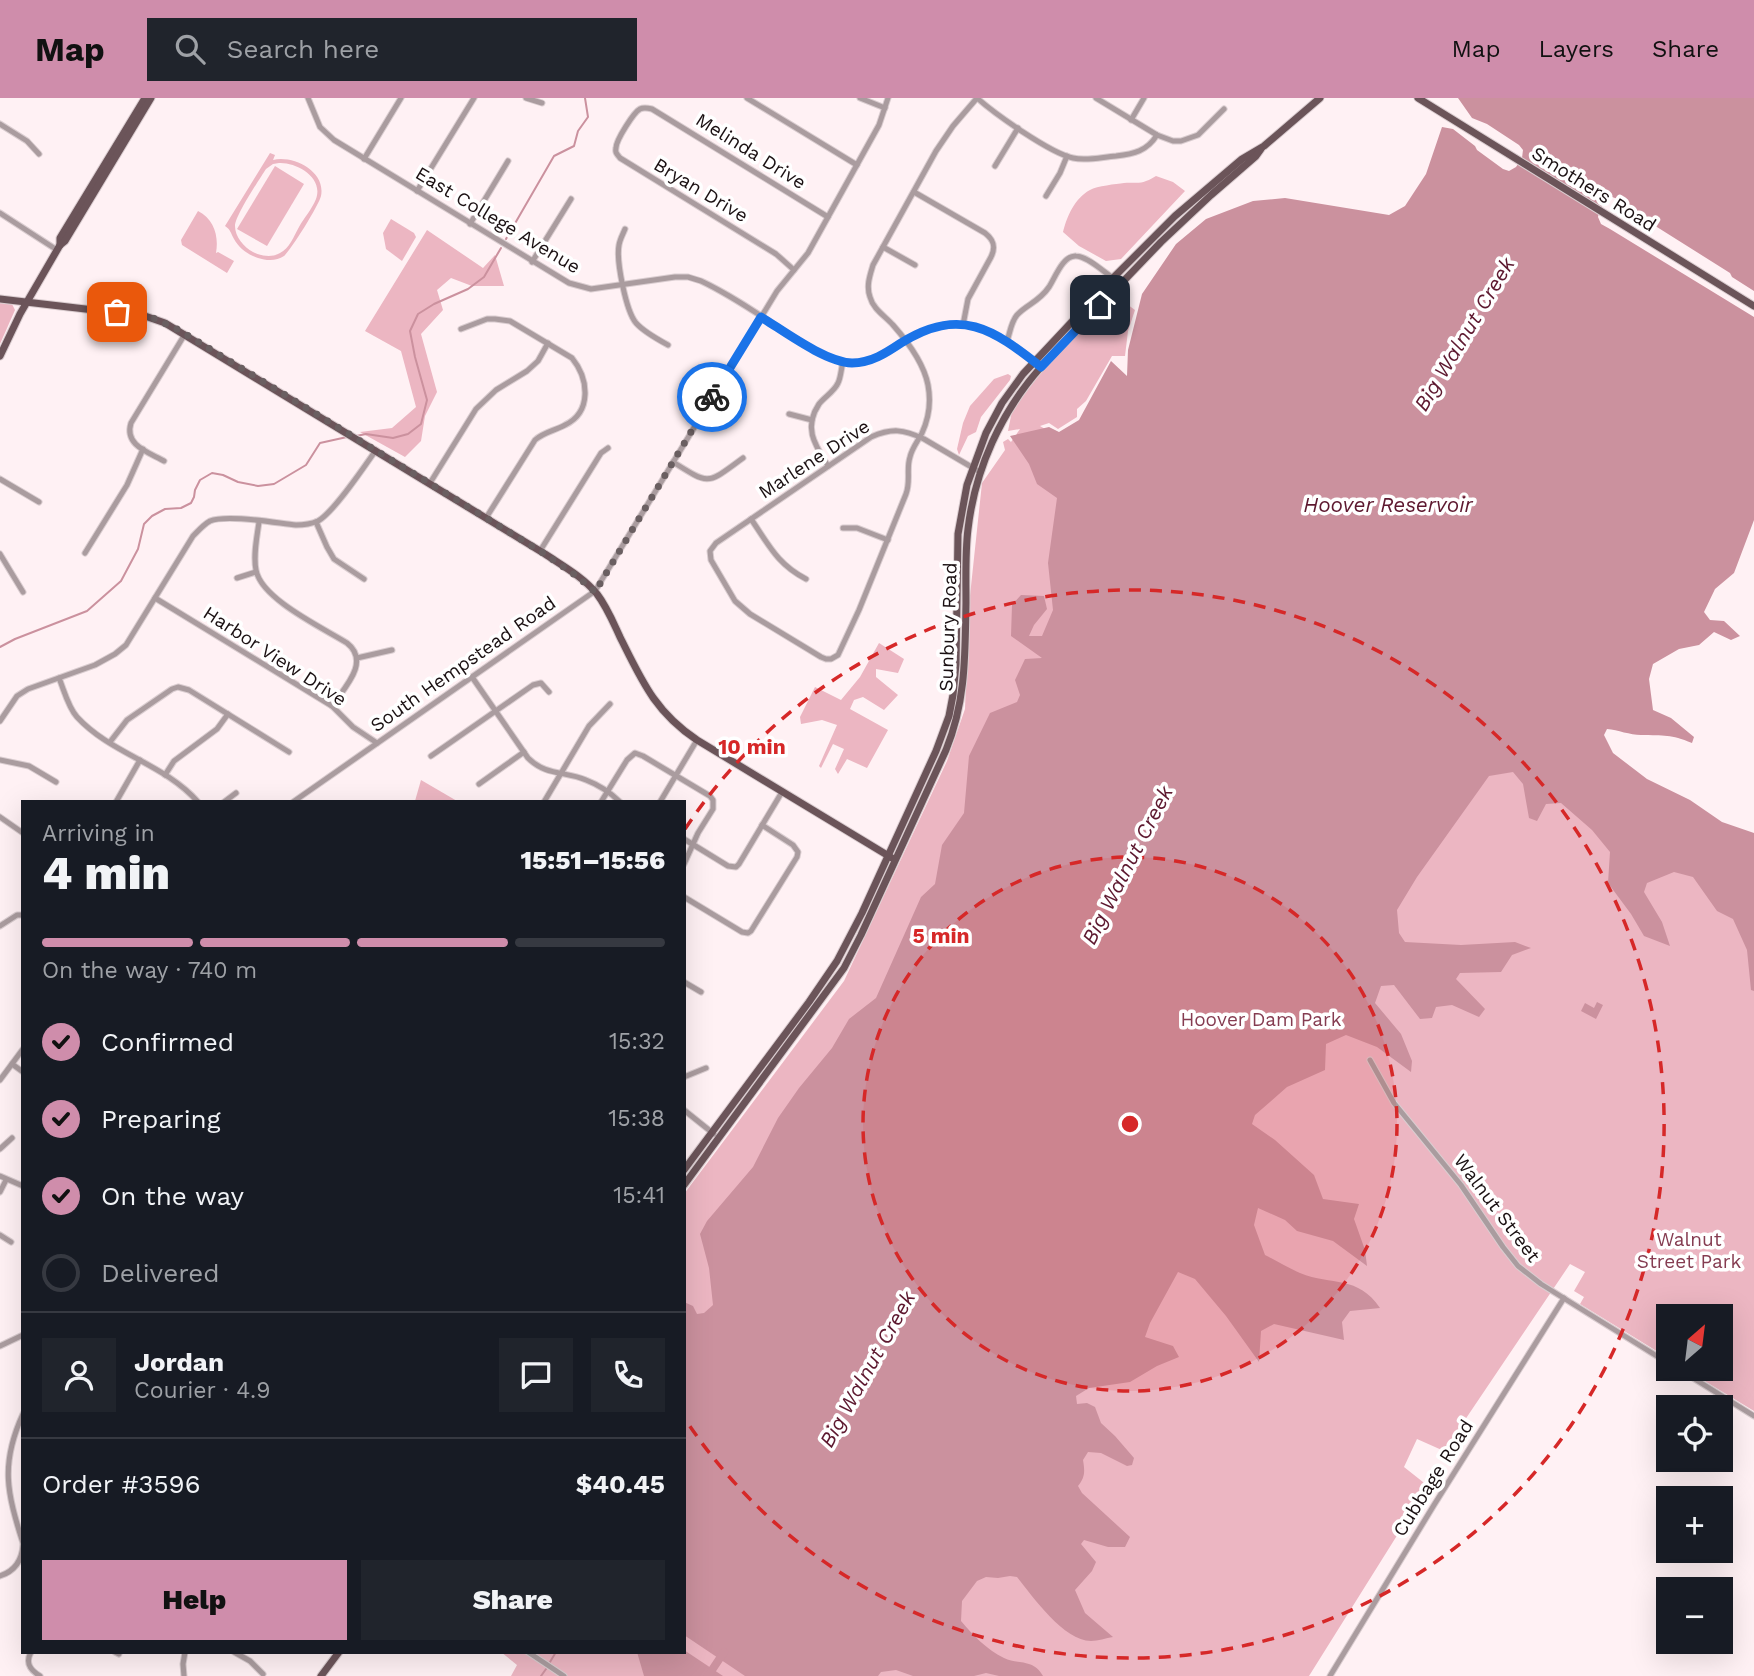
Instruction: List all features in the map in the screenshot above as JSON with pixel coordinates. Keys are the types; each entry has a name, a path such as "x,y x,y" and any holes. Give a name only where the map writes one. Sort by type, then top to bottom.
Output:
{"main road":[{"name":"Sunbury Road","path":"687,1173 837,978 861,935 864,914 892,858 948,716 956,664 958,534 967,485 1014,402 1038,364 1113,278 1164,226 1206,188 1242,159 1264,146 1320,98"},
{"name":"Smothers Road","path":"1419,98 1754,306"},
{"path":"0,356 26,303 147,101"},
{"name":"Sunbury Road","path":"1038,364 1161,242 1264,146"},
{"path":"0,299 157,319 486,517 571,571 595,592 654,701 675,724 696,740 892,858"},
{"name":"Sunbury Road","path":"716,1135 744,1089 837,961 947,750 954,732 965,675 967,540 976,470"},
{"path":"321,1676 338,1654"}],"street":[{"name":"East College Avenue","path":"308,98 320,127 327,134 569,283 591,289 688,277 707,284 820,353 843,362"},
{"path":"364,159 401,98"},
{"path":"417,191 474,98"},
{"path":"526,98 542,103"},
{"path":"747,98 857,165"},
{"path":"860,98 885,108"},
{"name":"South Hempstead Road","path":"296,800 595,592 780,286 808,253 879,125 888,98"},
{"path":"843,528 858,528 888,540 909,486 909,459 924,428 929,410 928,386 921,365 896,328 876,308 870,298 868,286 873,265 947,134 977,98 1018,128 1067,156 1084,159 1132,153 1145,149 1157,135"},
{"path":"1096,98 1157,135 1173,141 1190,139 1204,130 1224,109"},
{"path":"1131,120 1144,98"},
{"name":"Melinda Drive","path":"626,127 638,110 652,109 828,217"},
{"path":"0,124 27,141 39,154"},
{"name":"Bryan Drive","path":"626,127 616,148 620,158 776,254 794,270"},
{"path":"995,166 1018,128"},
{"path":"1046,196 1067,156"},
{"path":"470,224 508,161"},
{"path":"914,192 985,233 994,243 991,257 968,299 963,325"},
{"path":"532,261 571,199"},
{"path":"0,213 59,247"},
{"path":"625,229 619,245 619,259 626,304 639,326 668,345"},
{"path":"883,247 915,265"},
{"path":"1007,341 1014,319 1044,294 1070,257 1081,257 1113,278"},
{"path":"461,329 487,319 503,319 517,324 572,358 585,379 584,402 576,416 563,426 541,434 535,440 486,517"},
{"path":"828,466 812,437 812,420 820,403 837,384 843,362 865,362 934,327 963,325 984,329 1007,341 1038,364"},
{"path":"164,461 131,439 129,431 131,423 185,334"},
{"path":"430,483 476,409 496,390 527,371 538,361 548,344"},
{"path":"585,379 594,377"},
{"path":"789,414 812,420"},
{"name":"Marlene Drive","path":"888,540 838,655 831,659 821,657 750,614 735,601 710,560 710,551 716,543 871,437 881,433 899,430 907,432 976,470"},
{"path":"540,551 601,453 608,448"},
{"path":"85,553 127,485 143,449"},
{"path":"0,721 17,696 28,689 94,665 126,645 193,536 202,527 214,520 229,519 296,525 316,522 326,515 376,450"},
{"path":"673,462 707,480 718,477 743,458"},
{"path":"0,479 39,502"},
{"path":"751,519 783,565 806,579"},
{"path":"259,522 256,572 260,583 277,600 352,646 357,658 355,673 332,706"},
{"path":"316,522 334,559 364,579"},
{"path":"0,554 23,592"},
{"path":"237,578 256,572"},
{"name":"Harbor View Drive","path":"155,598 332,706 353,727 377,743"},
{"path":"357,658 392,650"},
{"path":"472,677 535,764 543,769 585,779 608,791 618,800"},
{"path":"59,678 75,715 95,733 179,783 196,800"},
{"path":"431,756 536,684 543,685 549,692"},
{"path":"110,742 127,720 177,687 189,691 289,752"},
{"path":"545,800 589,726 610,704"},
{"path":"165,775 174,761 217,729 228,714"},
{"path":"661,800 696,740"},
{"path":"479,784 524,752"},
{"path":"602,800 630,755 635,753 710,796 713,808 686,860"},
{"path":"0,760 29,766 56,782"},
{"path":"117,800 140,760"},
{"path":"686,840 734,867 782,792"},
{"path":"227,800 236,793"},
{"path":"0,817 21,832"},
{"path":"686,898 741,932 748,933 754,928 798,852 793,845 762,825"},
{"path":"0,924 21,915"},
{"path":"686,983 701,992"},
{"path":"0,1080 21,1052"},
{"name":"Walnut Street","path":"1370,1060 1394,1103 1461,1185 1518,1266 1541,1284 1656,1356"},
{"path":"12,1064 21,1071"},
{"path":"686,1076 706,1068"},
{"path":"686,1112 716,1135"},
{"path":"0,1149 12,1138"},
{"path":"0,1192 3,1178 21,1185"},
{"path":"0,1235 11,1242"},
{"name":"Cubbage Road","path":"1330,1676 1564,1298"},
{"path":"0,1346 21,1336"},
{"path":"1698,1381 1754,1416"},
{"path":"20,1527 4,1480 7,1447 21,1417"},
{"path":"0,1576 17,1566 21,1559"},
{"path":"30,1654 29,1664 40,1676"},
{"path":"184,1676 185,1654"},
{"path":"238,1654 250,1661 263,1675"},
{"path":"531,1654 564,1676"}],"green space":[{"path":"270,153 275,155 273,160 290,160 306,167 318,179 321,187 319,201 288,252 281,258 261,259 244,251 225,226","holes":["286,163 307,172 316,184 316,199 286,249 274,256 259,255 241,241 235,230 236,221 266,169 273,164"]},
{"path":"275,166 304,184 267,246 237,229"},
{"path":"1156,176 1173,182 1185,191 1121,259 1106,261 1079,246 1063,232 1072,208 1090,190 1144,182"},
{"path":"198,211 212,223 217,240 216,253 234,261 227,273 182,245 181,240"},
{"path":"391,219 416,237 402,261 386,249 383,233"},
{"path":"427,230 483,268 495,255 504,286 472,286 451,278 437,290 443,310 421,334 437,392 425,416 421,441 405,457 360,432 392,428 416,407 401,351 365,331"},
{"name":"Hoover Reservoir","path":"1120,299 1135,310 1128,331 1125,356 1112,356 1086,401 1077,409 1077,417 1058,429 1049,423 1040,426 1580,747 1754,879 1754,1411 1733,1398 1733,1395 1728,1395 1705,1381 1733,1381 1733,1304 1656,1304 1656,1351 1580,1304 1584,1297 1574,1291 1585,1272 1570,1264 1444,1451 1417,1439 1404,1467 1428,1486 1309,1676 511,1676 517,1665 503,1654 686,1654 686,1191 844,981 947,761 965,709 969,605 982,483 1005,450 1003,442 1008,439 1011,442 1020,429 1008,431 1012,411 1038,376 1086,325 1115,300"},
{"path":"0,302 12,304 15,310 0,344"},
{"path":"1008,374 1011,376 1010,380 981,417 976,432 968,436 959,455 957,449 970,406 994,379"},
{"path":"879,643 904,659 898,673 876,669 876,677 898,695 884,710 863,697 854,700 850,709 888,730 867,768 847,759 838,774 835,769 844,749 833,744 821,768 819,766 837,725 822,720 801,724 800,717 815,687 841,700 860,677"},
{"path":"421,780 455,800 415,800"}],"water":[{"name":"Hoover Reservoir","path":"1458,98 1754,98 1754,291 1618,199 1612,197 1607,201 1598,217 1601,224 1754,317 1754,520 1734,573 1715,589 1704,612 1710,620 1724,621 1740,636 1731,640 1714,632 1699,645 1679,649 1653,664 1649,679 1653,710 1671,718 1694,737 1692,743 1673,737 1637,735 1607,729 1604,735 1613,753 1647,779 1690,800 1722,822 1754,833 1754,991 1751,990 1747,950 1733,919 1717,911 1693,877 1674,872 1647,883 1644,892 1662,922 1670,946 1644,936 1608,883 1610,852 1592,830 1561,803 1546,804 1537,821 1529,818 1523,784 1513,772 1489,776 1417,877 1397,910 1399,933 1405,942 1461,945 1515,942 1531,948 1512,955 1501,972 1460,973 1456,979 1485,1009 1479,1017 1452,1005 1436,1007 1432,1018 1420,1019 1394,985 1381,986 1375,1003 1401,1034 1412,1061 1411,1072 1377,1047 1346,1035 1326,1044 1325,1070 1287,1087 1255,1115 1252,1124 1275,1140 1314,1175 1323,1199 1359,1204 1354,1219 1365,1250 1367,1266 1333,1241 1297,1231 1285,1220 1258,1208 1254,1225 1265,1255 1300,1273 1363,1290 1380,1308 1350,1311 1342,1322 1344,1340 1274,1324 1261,1331 1259,1362 1195,1279 1178,1272 1145,1337 1173,1346 1179,1357 1130,1382 1089,1388 1076,1396 1077,1404 1087,1403 1095,1407 1101,1423 1134,1458 1132,1465 1127,1466 1101,1453 1088,1452 1083,1460 1084,1474 1078,1486 1082,1493 1130,1537 1125,1547 1108,1547 1084,1540 1081,1544 1096,1562 1092,1571 1075,1590 1085,1613 1113,1637 1094,1641 1070,1634 1040,1606 1017,1577 986,1577 977,1581 962,1601 961,1621 991,1650 1009,1660 1030,1664 1043,1676 999,1676 986,1673 974,1676 913,1676 896,1670 881,1672 878,1676 745,1676 686,1636 686,1303 693,1306 697,1314 704,1313 713,1305 709,1268 700,1234 707,1221 753,1167 778,1118 832,1048 849,1019 876,998 921,897 935,884 942,845 964,813 969,756 990,713 1017,702 1020,695 1015,680 1025,659 1042,658 1011,636 1012,605 1021,595 1044,596 1047,609 1029,636 1042,636 1053,610 1048,563 1057,498 1037,484 1029,464 1010,436 1049,427 1059,432 1079,420 1111,361 1127,376 1128,350 1142,294 1176,244 1206,219 1253,201 1285,198 1389,215 1405,206 1426,174 1442,127 1453,129 1503,169 1509,171 1516,167 1522,158 1523,150 1519,145 1487,124 1472,118"},
{"path":"1597,1002 1603,1005 1596,1019 1581,1011 1585,1003 1594,1008"},
{"path":"686,1651 723,1676 644,1676 638,1654 686,1654"}],"waterway":[{"path":"506,239 554,156 574,146 578,131 588,117 585,98"},
{"path":"356,436 366,434 393,438 408,434 421,424 427,400 410,331 418,314 468,289 484,277 501,248"},
{"path":"0,647 87,611 121,581 138,549 144,524 165,509 181,508 191,503 200,480 212,473 258,486 274,484 306,465 320,443 347,437"},
{"name":"Big Walnut Creek","path":"708,1676 724,1652"},
{"path":"550,1662 555,1654"},
{"path":"541,1676 546,1669"}],"way so far":[{"path":"117,312 151,317 179,330 545,554 595,592 712,397"}],"route":[{"path":"712,397 761,317 820,353 843,362 865,362 934,327 963,325 993,333 1014,345 1041,367 1100,305"}],"park label":[{"name":"Hoover Dam Park","path":"1261,1019"},
{"name":"Walnut Street Park","path":"1689,1250"}]}
